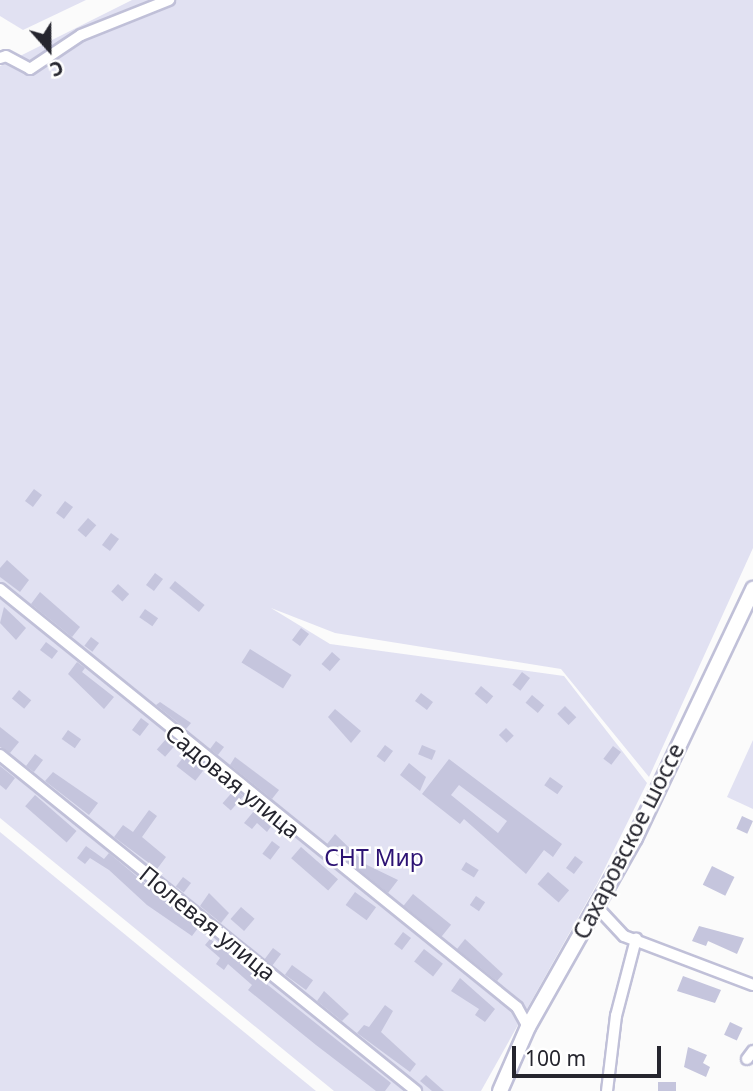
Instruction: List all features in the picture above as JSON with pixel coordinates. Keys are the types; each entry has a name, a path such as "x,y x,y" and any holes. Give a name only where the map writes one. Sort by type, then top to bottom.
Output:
{"main road":[{"name":"Сахаровское шоссе","path":"500,1091 528,1027 635,838 753,589"}],"street":[{"path":"0,58 6,56 30,69 81,35 169,0"},
{"name":"Садовая улица","path":"0,589 517,1007 528,1027"},
{"name":"Полевая улица","path":"0,755 416,1091"},
{"path":"596,906 618,933 753,985"},
{"path":"607,1091 615,1016 636,939"}],"green space":[{"path":"0,0 86,0 23,30 0,16"},
{"name":"СНТ Мир","path":"132,0 753,0 753,548 649,777 561,669 335,633 271,608 330,644 564,676 647,783 598,882 481,1091 334,1091 0,818 0,66"},
{"path":"753,740 753,809 727,797"},
{"path":"0,832 316,1091 0,1091"}],"building":[{"path":"34,489 42,495 33,507 25,501"},
{"path":"65,501 73,507 64,519 56,513"},
{"path":"88,518 96,525 86,537 78,530"},
{"path":"111,533 119,539 110,551 102,545"},
{"path":"7,560 29,580 20,592 0,577 0,568"},
{"path":"155,573 163,579 154,591 146,585"},
{"path":"175,581 205,605 199,612 169,588"},
{"path":"118,584 129,594 122,601 111,591"},
{"path":"40,592 80,627 72,637 31,604"},
{"path":"4,607 26,628 16,640 0,623"},
{"path":"145,609 158,618 152,626 139,617"},
{"path":"301,628 309,634 300,646 292,640"},
{"path":"91,637 99,643 92,652 84,646"},
{"path":"46,642 58,651 52,659 40,650"},
{"path":"250,649 292,675 283,689 242,663"},
{"path":"332,652 340,659 330,671 322,664"},
{"path":"77,662 85,668 82,672 114,697 104,709 68,674"},
{"path":"522,672 530,678 520,691 512,685"},
{"path":"481,686 493,696 487,704 475,694"},
{"path":"19,690 31,700 24,709 12,698"},
{"path":"421,693 433,702 427,710 415,701"},
{"path":"532,695 544,705 538,713 526,703"},
{"path":"160,702 191,723 186,729 156,705"},
{"path":"565,706 576,717 569,725 557,714"},
{"path":"335,709 361,731 351,743 328,717"},
{"path":"141,718 149,724 140,736 132,730"},
{"path":"0,727 19,742 10,753 0,747"},
{"path":"506,728 514,736 507,743 499,735"},
{"path":"68,730 81,739 75,748 62,739"},
{"path":"166,739 174,746 165,757 157,750"},
{"path":"216,741 224,747 218,755 210,749"},
{"path":"385,745 393,751 385,762 377,756"},
{"path":"422,745 436,751 432,760 418,754"},
{"path":"613,746 621,752 611,765 603,759"},
{"path":"35,754 43,760 34,772 26,766"},
{"path":"185,755 204,770 195,781 176,766"},
{"path":"235,757 279,790 272,799 230,765"},
{"path":"449,759 562,844 553,857 544,850 526,874 464,819 460,824 422,794","holes":["459,785 507,821 498,833 451,795"]},
{"path":"409,763 426,777 420,791 400,775"},
{"path":"0,766 15,778 6,790 0,785"},
{"path":"53,772 98,803 89,815 45,781"},
{"path":"550,777 563,786 557,794 544,785"},
{"path":"235,789 243,796 231,811 223,803"},
{"path":"35,795 77,831 67,842 25,806"},
{"path":"149,810 157,816 142,837 166,857 157,869 114,837 123,825 133,832"},
{"path":"254,811 272,825 267,832 257,823 252,829 244,823"},
{"path":"742,816 753,821 747,834 736,829"},
{"path":"335,834 367,865 398,880 388,893 327,844"},
{"path":"272,841 280,847 270,860 262,854"},
{"path":"86,846 104,859 109,853 198,928 192,936 147,905 109,870 90,858 85,864 77,858"},
{"path":"301,847 338,879 328,890 291,858"},
{"path":"575,856 583,862 574,874 566,868"},
{"path":"466,862 479,870 474,878 461,870"},
{"path":"712,866 734,877 725,896 703,885"},
{"path":"548,872 569,890 559,902 538,884"},
{"path":"183,877 191,883 184,893 176,887"},
{"path":"355,892 376,907 367,920 346,905"},
{"path":"209,893 229,913 221,923 200,906"},
{"path":"413,894 451,925 442,936 404,906"},
{"path":"476,896 485,902 479,911 470,905"},
{"path":"241,907 255,919 244,931 231,919"},
{"path":"699,926 744,938 737,954 708,941 706,946 692,941"},
{"path":"403,932 411,938 402,950 394,944"},
{"path":"210,939 391,1083 385,1091 376,1091 248,990 252,985 228,964 224,970 216,964 220,958 205,945"},
{"path":"465,939 503,974 497,981 457,949"},
{"path":"273,948 281,954 273,965 265,959"},
{"path":"424,949 443,964 433,976 414,962"},
{"path":"292,965 313,980 306,990 285,975"},
{"path":"683,976 721,990 715,1003 677,991"},
{"path":"460,978 495,1009 485,1022 475,1015 479,1009 451,991"},
{"path":"324,991 349,1014 342,1021 317,1001"},
{"path":"385,1005 393,1011 381,1032 416,1064 410,1072 357,1033 364,1025 369,1027"},
{"path":"730,1022 743,1028 737,1041 724,1035"},
{"path":"688,1047 707,1055 703,1063 710,1067 706,1077 684,1067"},
{"path":"426,1075 444,1091 432,1091 420,1081"},
{"path":"658,1082 676,1082 676,1091 658,1091"}]}
